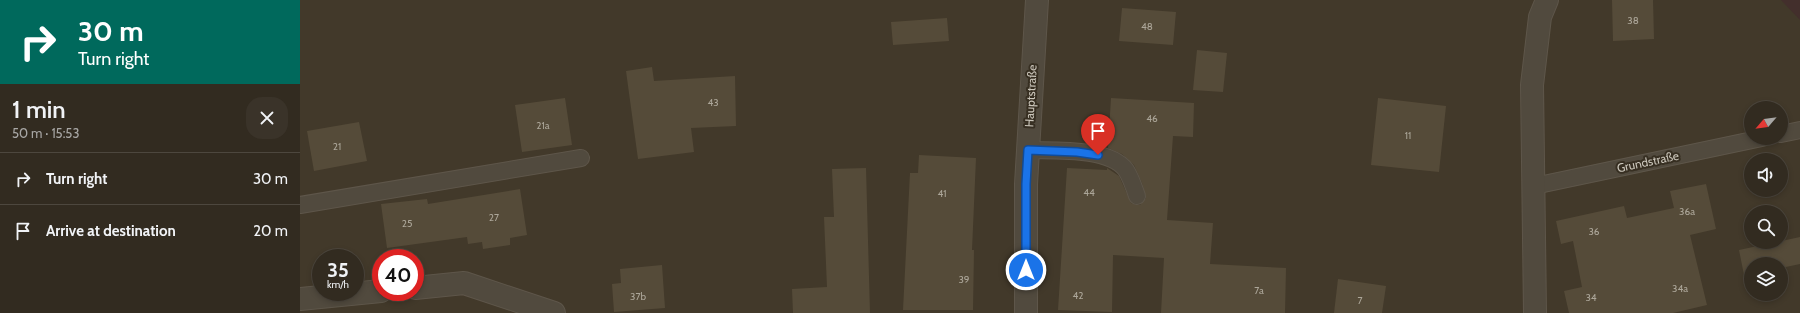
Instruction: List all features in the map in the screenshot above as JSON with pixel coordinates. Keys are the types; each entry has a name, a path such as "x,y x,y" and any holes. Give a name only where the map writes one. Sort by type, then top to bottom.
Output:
{"street":[{"name":"Hauptstraße","path":"1026,313 1026,184 1037,0"},
{"path":"1535,313 1532,85 1540,17 1547,0"},
{"path":"424,287 464,283 554,313"},
{"path":"300,299 372,292"}],"lane":[{"path":"1788,133 1800,130"},
{"name":"Grundstraße","path":"1534,186 1744,142"},
{"path":"1028,150 1077,152 1098,155 1114,160 1125,169 1132,180 1136,196"},
{"path":"300,205 582,158"}],"shaded area":[{"path":"1781,0 1800,0 1800,20"}],"building":[{"path":"1612,0 1653,0 1654,39 1613,41"},
{"path":"1122,8 1176,12 1173,45 1119,41"},
{"path":"947,18 949,41 893,45 891,22"},
{"path":"1197,50 1227,53 1223,92 1193,90"},
{"path":"652,67 654,81 735,76 736,126 691,128 694,152 638,159 626,71"},
{"path":"565,98 572,145 522,152 515,105"},
{"path":"1111,98 1194,103 1193,137 1173,136 1167,220 1213,223 1210,264 1286,268 1285,313 1161,313 1164,258 1113,255 1112,312 1058,310 1067,168 1107,170 1107,168 1119,176 1131,203 1140,205 1146,198 1142,183 1134,165 1122,154 1108,148"},
{"path":"1378,98 1446,106 1439,172 1371,165"},
{"path":"359,122 367,161 314,171 307,131"},
{"path":"919,155 976,158 972,250 974,250 973,310 903,310 910,173 918,173"},
{"path":"866,168 870,313 793,313 792,289 827,287 824,217 834,217 832,169"},
{"path":"1706,184 1716,229 1690,235 1707,305 1673,313 1569,313 1564,291 1582,287 1573,241 1561,244 1556,221 1624,206 1627,218 1674,208 1670,191"},
{"path":"520,189 527,235 510,238 510,245 483,249 482,242 468,244 467,237 387,248 381,204 427,199 428,204"},
{"path":"1800,237 1800,264 1788,267 1788,257 1744,257 1744,275 1739,250 1788,249 1788,240"},
{"path":"662,265 665,308 614,312 612,284 621,283 620,269"},
{"path":"1338,279 1386,286 1382,313 1334,313"}],"route":[{"path":"1026,270 1026,184 1028,150 1077,152 1098,155"}]}
